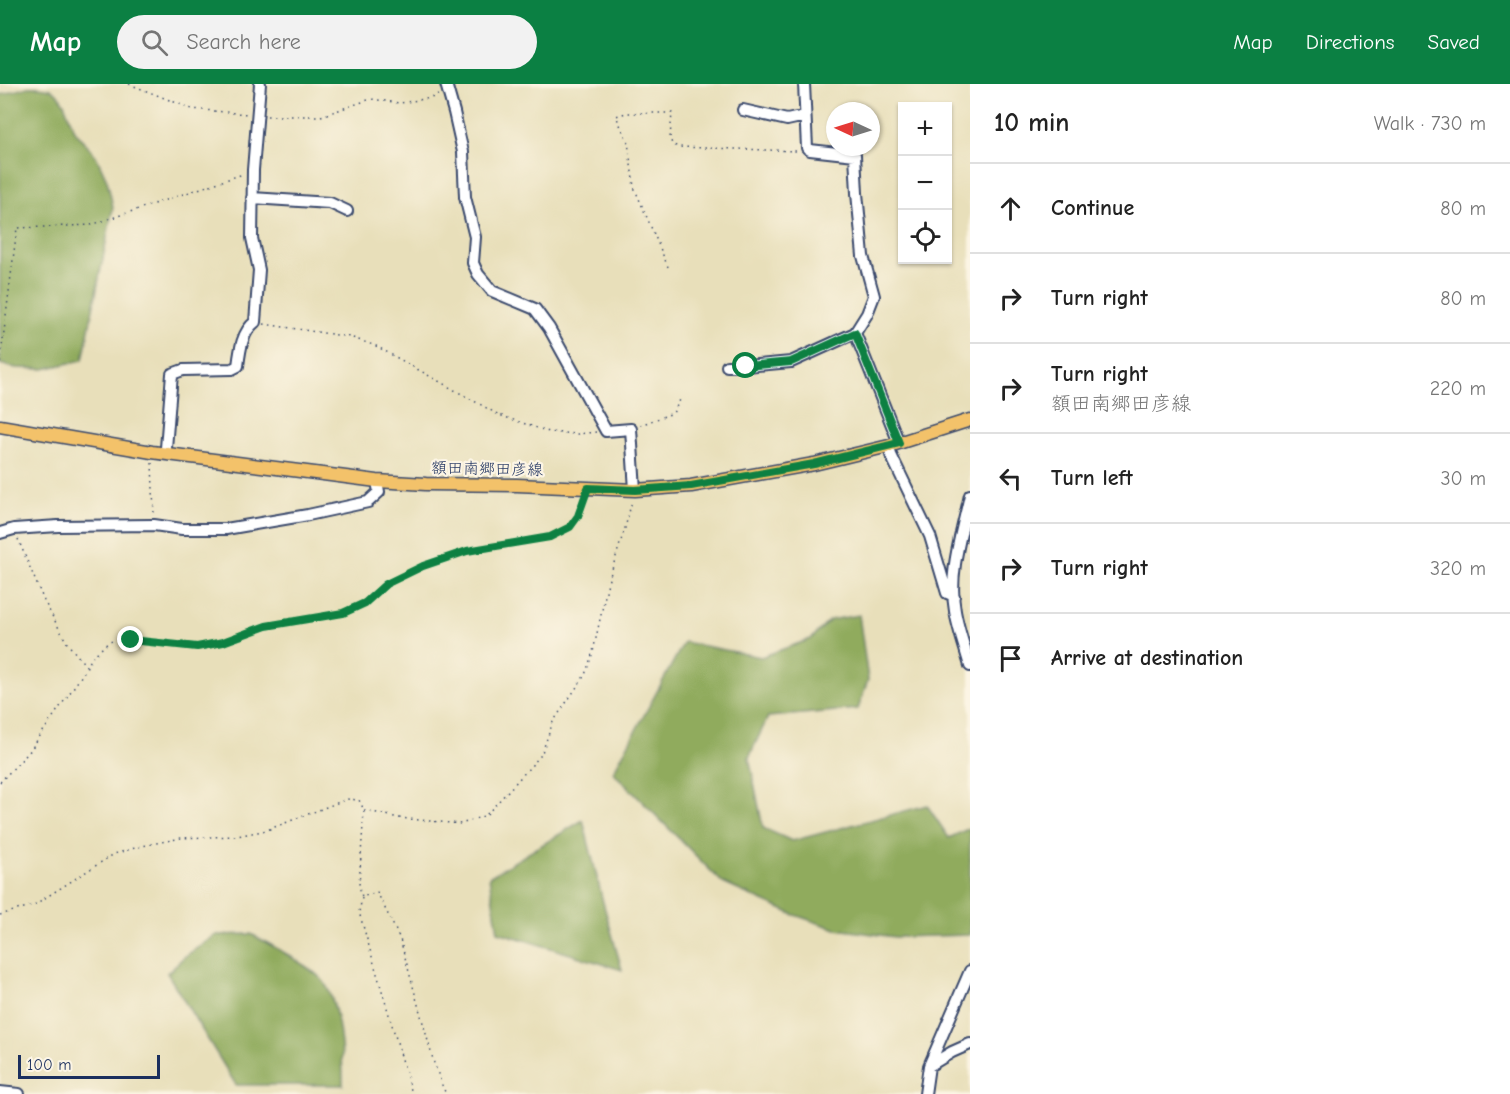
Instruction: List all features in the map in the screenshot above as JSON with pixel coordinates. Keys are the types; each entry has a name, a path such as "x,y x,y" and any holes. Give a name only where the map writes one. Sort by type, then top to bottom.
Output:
{"main road":[{"name":"額田南郷田彦線","path":"0,426 158,453 377,480 426,484 635,490 691,486 814,464 894,444 970,420"}],"street":[{"path":"158,453 166,448 172,374 183,370 232,369 238,366 240,348 249,327 255,322 259,270 252,238 252,198 260,84"},
{"path":"727,366 791,362 855,333 867,314 874,296 863,256 855,155 807,148 804,84"},
{"path":"446,87 463,152 465,197 475,237 473,263 478,274 492,291 535,309 549,328 606,431 631,429 635,490"},
{"path":"743,110 788,120 805,116"},
{"path":"252,198 330,203 347,211"},
{"path":"855,333 894,444 891,456 930,536 947,593 954,596"},
{"path":"0,533 14,529 58,526 154,525 182,529 226,529 368,502 379,492 377,480"},
{"path":"970,495 955,568 954,596 955,611 970,666"},
{"path":"926,1094 929,1066 970,971"},
{"path":"929,1066 970,1044"},
{"path":"0,1092 20,1094"}],"path":[{"path":"129,84 192,109 258,116 321,116 371,99 400,103 431,98 446,87"},
{"path":"142,89 144,84"},
{"path":"668,267 634,187 628,142 616,116 626,113 672,112 670,138 672,144 678,147 796,152 807,148"},
{"path":"0,363 17,228 91,225 253,170"},
{"path":"255,322 350,337 376,346 499,415 549,432 577,434 606,431"},
{"path":"631,429 673,413 681,398"},
{"path":"154,525 158,453"},
{"path":"0,782 29,752 93,656 110,642 122,639 197,647 223,642 266,626 343,613 365,603 386,584 423,566 467,551 550,537 570,527 578,516 588,488"},
{"path":"364,810 399,818 461,824 486,815 541,755 553,723 585,675 593,652 608,582 635,490"},
{"path":"14,529 44,602 67,643 86,667"},
{"path":"0,915 34,905 114,854 181,838 237,836 267,830 347,799 359,800 364,810 359,885 362,897 359,912 411,1094"},
{"path":"362,897 377,891 400,939 434,1063 446,1094"}],"green space":[{"path":"28,87 51,89 57,93 64,103 74,130 96,156 107,180 113,207 83,360 44,369 16,368 0,364 0,95"},
{"path":"859,615 868,680 858,709 768,717 749,757 763,828 792,841 927,805 949,838 970,828 970,935 895,937 836,929 792,914 723,883 613,772 684,642 761,657 811,639 830,620"},
{"path":"583,820 622,970 498,932 489,877"},
{"path":"251,934 301,963 324,982 337,1018 343,1085 236,1085 167,973 184,957 216,935"}],"route":[{"path":"131,640 197,647 223,642 266,626 343,613 365,603 386,584 423,566 467,551 550,537 570,527 578,516 588,488 635,490 691,486 814,464 899,443 855,333 791,362 746,366"}]}
